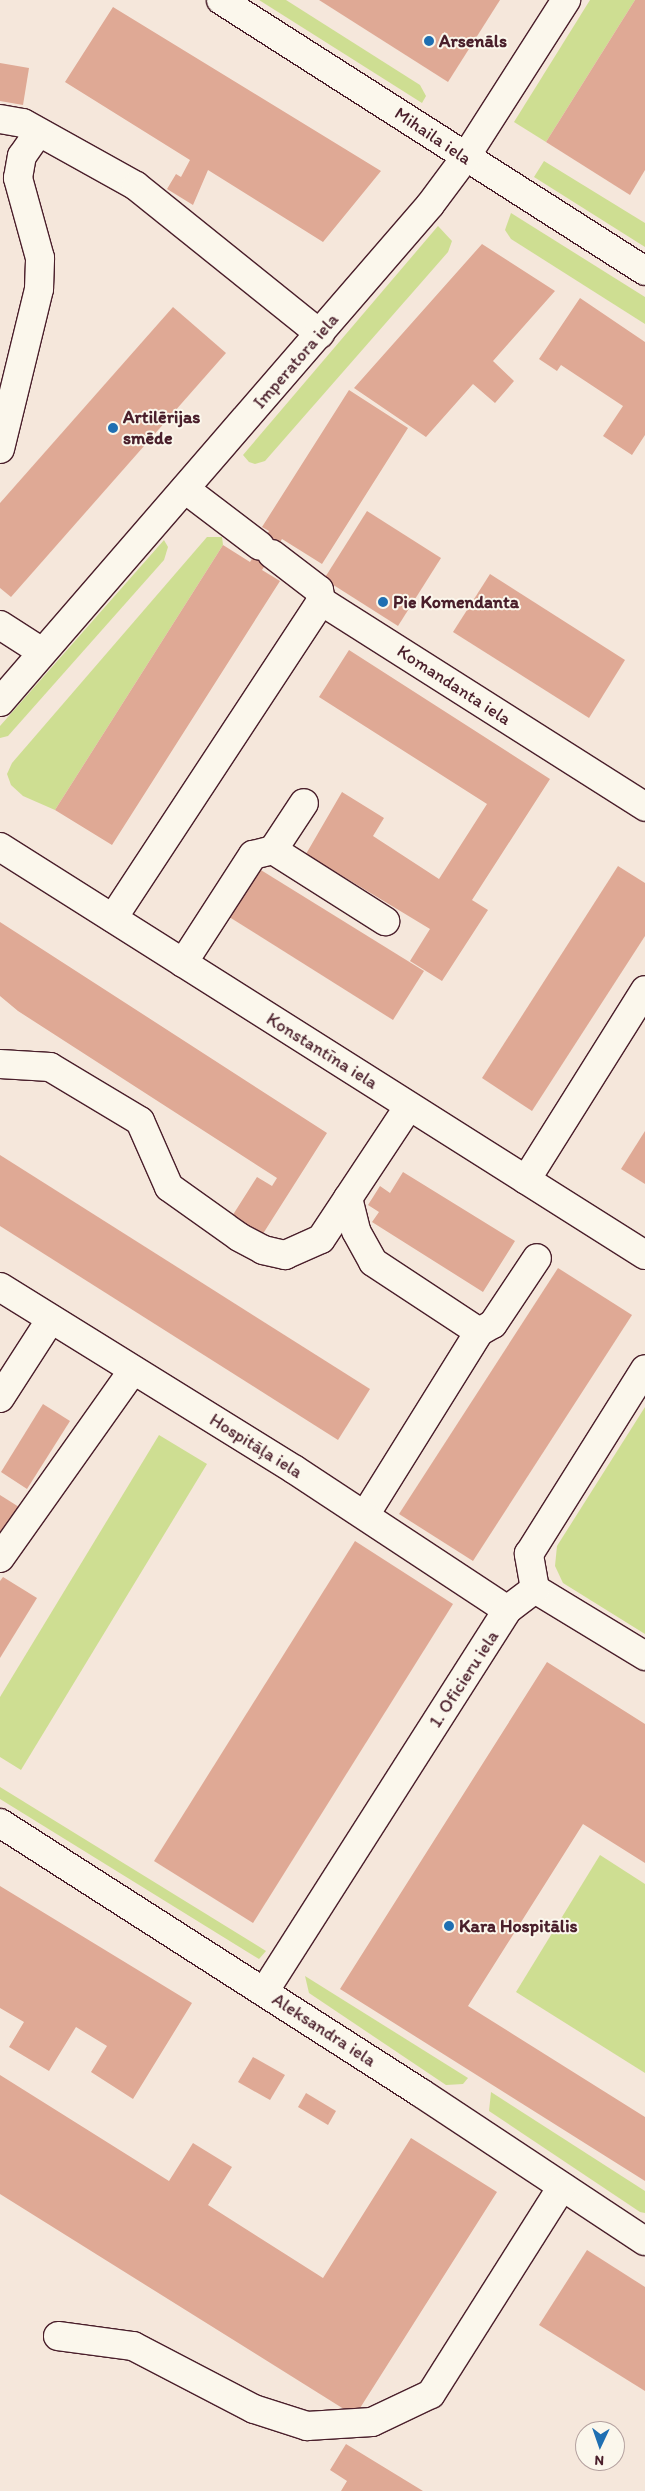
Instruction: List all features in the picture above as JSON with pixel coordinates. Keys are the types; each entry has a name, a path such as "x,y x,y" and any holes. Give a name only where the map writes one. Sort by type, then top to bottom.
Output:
{"street":[{"name":"Mihaila iela","path":"221,0 465,158 645,271"},
{"name":"Imperatora iela","path":"0,702 430,206 465,158 566,0"},
{"path":"0,119 22,123 136,186 320,334"},
{"path":"0,449 38,288 40,258 18,178 22,156 39,132"},
{"name":"Komandanta iela","path":"185,489 319,590 321,601 645,807"},
{"path":"113,918 321,601"},
{"path":"0,625 42,652"},
{"path":"183,963 253,855 273,850 304,802"},
{"name":"Konstantīna iela","path":"0,847 645,1255"},
{"path":"273,850 385,921"},
{"path":"526,1180 645,990"},
{"path":"0,1064 50,1067 140,1121 168,1187 263,1250 285,1255 321,1239 409,1106"},
{"path":"348,1198 356,1231 373,1262 479,1332"},
{"path":"365,1515 479,1332 493,1324 537,1258"},
{"name":"Hospitāļa iela","path":"0,1287 365,1515 507,1610"},
{"path":"0,1398 51,1319"},
{"path":"0,1558 133,1370"},
{"path":"645,1370 528,1554 535,1589 645,1656"},
{"name":"1. Oficieru iela","path":"264,1992 507,1610 535,1589"},
{"name":"Aleksandra iela","path":"0,1823 264,1992 645,2241"},
{"path":"58,2336 133,2346 254,2409 307,2426 372,2422 431,2394 562,2187"}],"green space":[{"path":"259,0 286,0 420,85 426,96 422,103"},
{"path":"590,0 635,0 546,142 514,122"},
{"path":"544,161 645,223 645,247 534,177"},
{"path":"511,213 645,297 645,324 511,239 505,230"},
{"path":"438,226 452,241 448,252 265,461 255,464 249,462 243,455"},
{"path":"207,537 222,537 223,545 55,810 23,796 11,785 7,774 12,763"},
{"path":"164,540 168,547 164,560 8,736 0,738 0,726"},
{"path":"645,1407 645,1634 563,1583 555,1566 557,1546"},
{"path":"159,1435 207,1464 21,1770 0,1757 0,1697"},
{"path":"0,1787 266,1951 259,1959 0,1799"},
{"path":"600,1855 645,1884 645,2073 516,1992"},
{"path":"305,1976 468,2078 463,2084 446,2085 309,1993"},
{"path":"491,2092 645,2191 645,2213 640,2212 489,2111"}],"building":[{"name":"Arsenāls","path":"319,0 500,0 448,82"},
{"path":"635,0 645,0 645,170 630,195 546,142"},
{"path":"113,7 381,171 323,242 208,170 193,205 167,189 176,174 181,177 190,160 65,82"},
{"path":"0,63 29,68 23,105 0,101"},
{"path":"482,244 555,291 493,361 514,381 495,403 473,384 426,437 354,388"},
{"path":"580,298 645,342 645,435 632,455 603,436 623,406 561,365 557,371 539,359"},
{"name":"Artilērijas smēde","path":"173,307 226,353 11,597 0,588 0,503"},
{"path":"349,390 408,428 322,564 282,539 262,570 280,581 112,845 55,810 223,545 250,562 269,531 262,527"},
{"path":"367,511 441,558 398,626 324,579"},
{"path":"490,574 625,660 589,718 453,632"},
{"path":"349,650 550,779 472,900 488,910 442,981 410,961 430,929 306,854 342,792 384,818 373,836 439,879 487,804 319,697"},
{"path":"618,866 645,883 645,936 532,1111 482,1078"},
{"path":"256,867 424,971 393,1020 226,915"},
{"path":"0,922 327,1133 259,1240 229,1221 257,1177 272,1186 277,1178 18,1011 0,996"},
{"path":"645,1131 645,1184 621,1169"},
{"path":"0,1155 370,1389 338,1440 0,1226"},
{"path":"403,1172 515,1241 483,1292 372,1222 379,1212 368,1205 380,1186 390,1193"},
{"path":"558,1268 632,1315 473,1561 399,1514"},
{"path":"43,1404 70,1421 27,1489 1,1472"},
{"path":"0,1495 19,1507 0,1538"},
{"path":"355,1541 453,1604 253,1923 154,1861"},
{"path":"3,1577 37,1598 0,1658 0,1581"},
{"name":"Kara Hospitālis","path":"547,1662 645,1724 645,1863 583,1824 468,2006 645,2117 645,2181 340,1989"},
{"path":"0,1886 192,2003 133,2099 91,2072 107,2046 76,2027 49,2071 9,2047 24,2022 0,2008"},
{"path":"253,2057 285,2075 270,2100 238,2082"},
{"path":"0,2075 169,2181 193,2143 232,2167 208,2205 323,2278 411,2138 497,2192 355,2416 0,2194"},
{"path":"306,2093 336,2111 328,2125 298,2107"},
{"path":"587,2250 645,2287 645,2391 539,2325"},
{"path":"346,2444 423,2491 341,2491 347,2481 330,2470"}],"place":[{"name":"Arsenāls","path":"429,41"},
{"name":"Artilērijas smēde","path":"113,428"},
{"name":"Pie Komendanta","path":"383,602"},
{"name":"Kara Hospitālis","path":"449,1926"}]}
